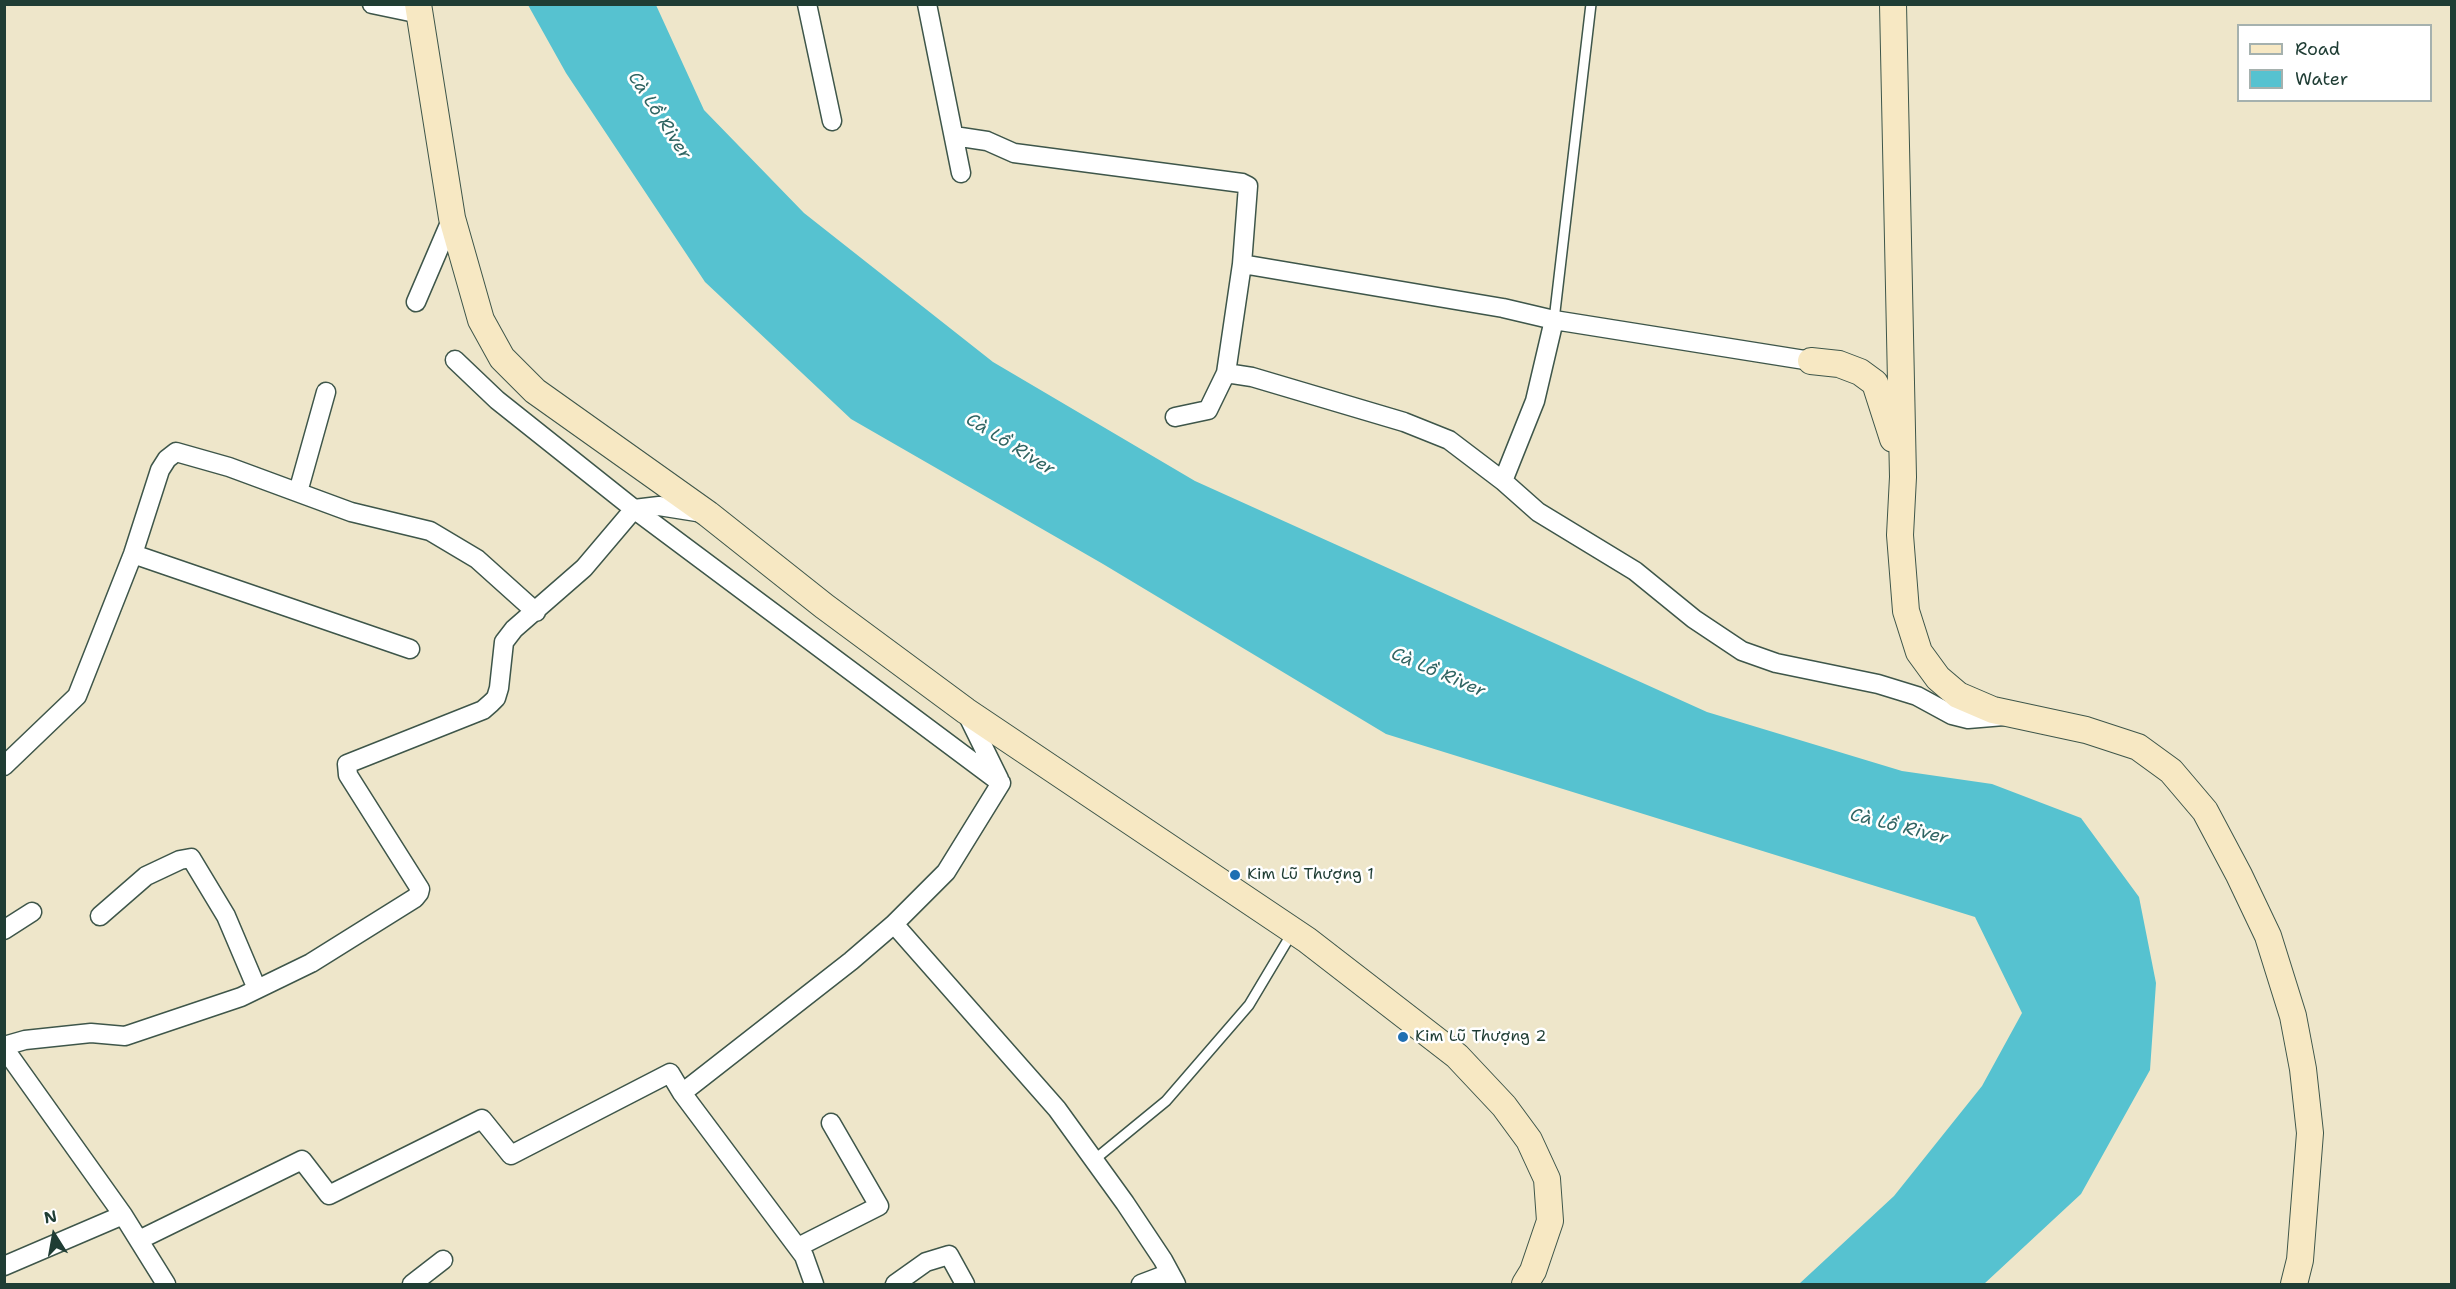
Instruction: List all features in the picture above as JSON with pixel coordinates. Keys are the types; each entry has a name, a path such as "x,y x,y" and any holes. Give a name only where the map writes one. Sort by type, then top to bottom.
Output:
{"street":[{"path":"372,4 419,9 443,174 452,218 481,320 502,358 535,391 708,514 824,606 966,711 1293,931 1457,1056 1504,1106 1529,1140 1547,1179 1550,1221 1533,1271 1525,1284"},
{"path":"807,4 832,121"},
{"path":"927,4 961,173"},
{"path":"1893,4 1903,477 1900,535 1906,611 1919,652 1938,678 1958,695 1993,710 2086,730 2138,747 2171,771 2205,811 2240,875 2271,948 2293,1016 2303,1069 2310,1133 2300,1260 2294,1284"},
{"path":"954,136 987,141 1014,153 1242,183 1248,186 1242,264 1226,372 1208,410 1174,417"},
{"path":"416,302 452,218"},
{"path":"1242,264 1503,308 1554,320 1839,364 1860,372 1875,383 1903,477"},
{"path":"1503,481 1535,401 1554,320"},
{"path":"455,360 497,400 634,509 1001,783"},
{"path":"1226,372 1252,377 1404,422 1449,440 1503,481 1538,512 1635,571 1694,619 1742,651 1776,663 1878,684 1917,696 1952,715 1968,719 2012,715"},
{"path":"298,492 326,392"},
{"path":"4,766 78,696 133,554 160,470 167,459 176,452 229,467 351,512 430,531 477,559 536,612"},
{"path":"166,1284 123,1215 4,1047 25,1040 91,1033 125,1036 179,1020 257,989 311,963 419,894 420,889 348,775 347,764 483,710 496,698 504,642 514,629 584,568 634,509 658,506 708,514"},
{"path":"133,554 410,649"},
{"path":"966,711 1001,783"},
{"path":"682,1093 852,961 894,924 946,872 1001,783"},
{"path":"100,916 146,876 180,860 191,858 226,916 257,989"},
{"path":"4,930 32,912"},
{"path":"894,924 1057,1109 1125,1203 1173,1279 1140,1284"},
{"path":"139,1240 302,1161 329,1196 482,1119 512,1155 670,1073 682,1093 798,1247 804,1256 814,1284"},
{"path":"798,1247 879,1206 831,1123"},
{"path":"4,1266 123,1215"},
{"path":"896,1284 926,1262 950,1255 965,1284"},
{"path":"412,1284 442,1260"}],"lane":[{"path":"1554,320 1591,4"},
{"path":"1094,1160 1174,1092 1249,1005 1293,931"}],"water":[{"name":"Cà Lồ River","path":"528,5 656,5 704,110 804,213 993,362 1195,481 1707,712 1902,771 1992,784 2081,818 2139,897 2156,983 2150,1070 2081,1194 1984,1284 1799,1284 1894,1196 1982,1086 2022,1013 1975,917 1386,734 1103,564 851,419 705,282 566,73"}],"place":[{"name":"Kim Lũ Thượng 1","path":"1235,875"},
{"name":"Kim Lũ Thượng 2","path":"1403,1037"}]}
